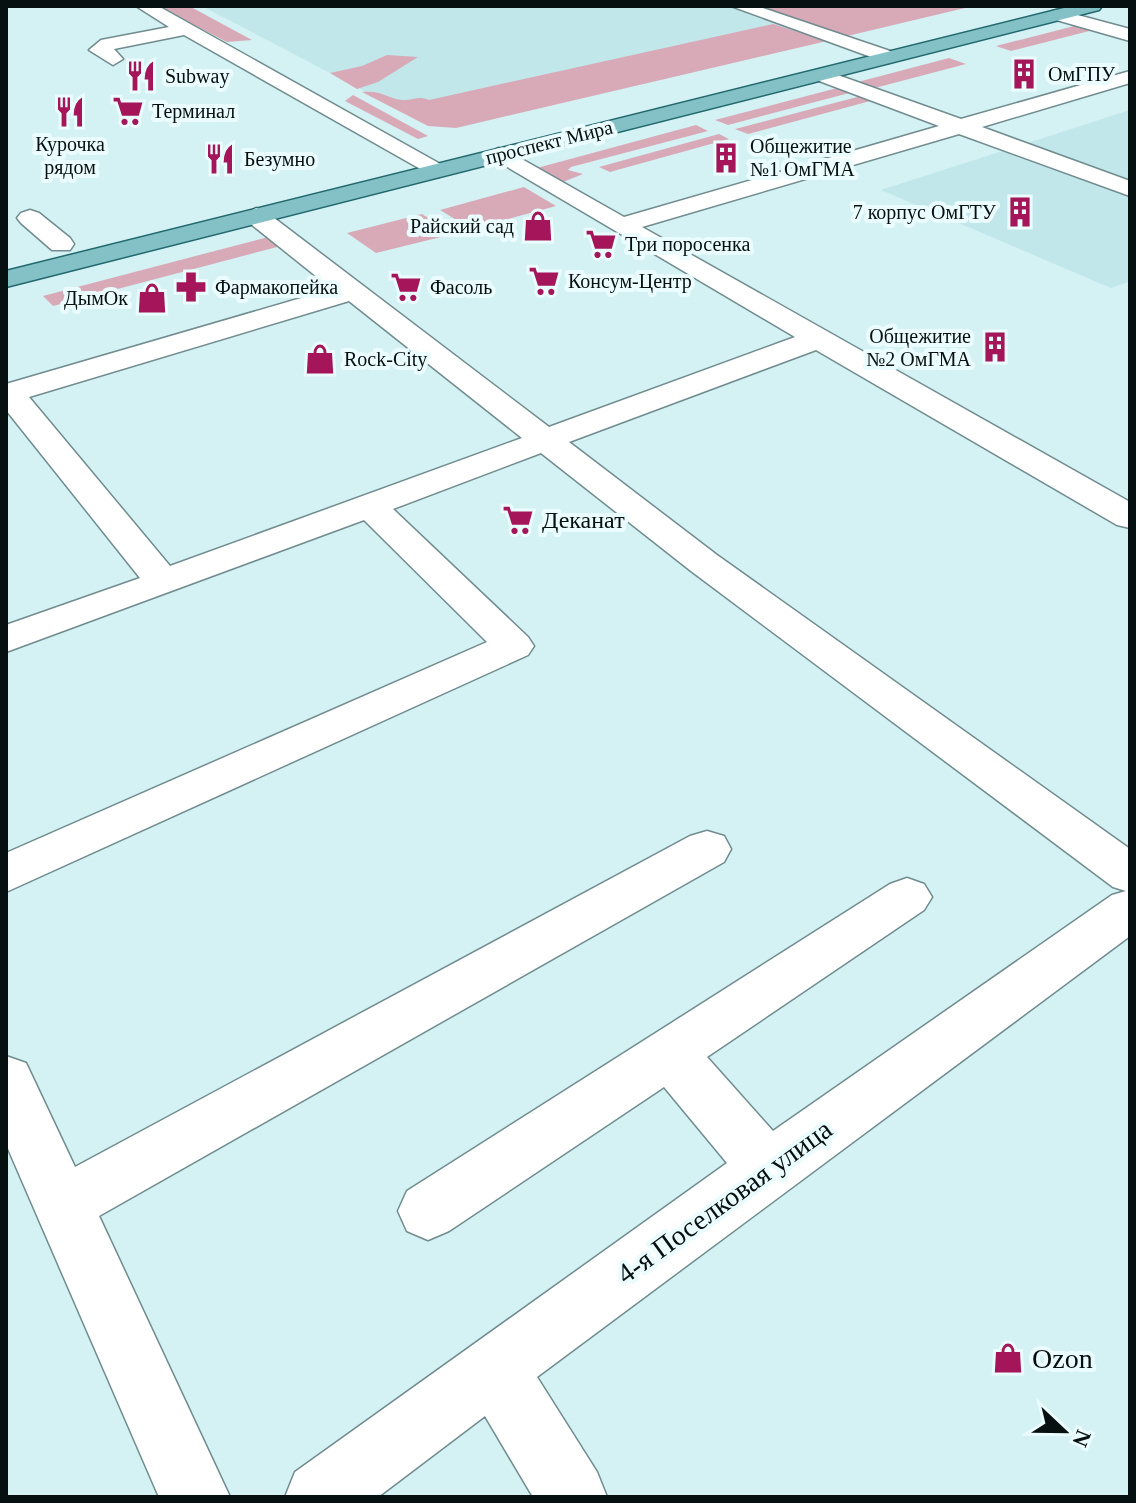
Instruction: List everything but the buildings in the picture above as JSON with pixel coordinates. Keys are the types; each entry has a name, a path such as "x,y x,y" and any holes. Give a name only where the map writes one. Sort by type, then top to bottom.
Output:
{"main road":[{"name":"проспект Мира","path":"6,279 256,216 428,164 1039,6"},
{"name":"проспект Мира","path":"6,258 428,164 498,155 1093,6"}],"street":[{"path":"145,6 428,164"},
{"path":"740,6 889,57"},
{"path":"1059,15 1130,35"},
{"path":"1110,30 1130,24"},
{"path":"113,59 99,50 108,44 187,29"},
{"path":"821,75 1130,189"},
{"path":"622,225 1130,77"},
{"path":"1075,93 1115,105"},
{"path":"498,155 1130,517"},
{"path":"256,216 704,563 1130,874"},
{"path":"30,218 61,244"},
{"path":"164,583 9,393 354,291"},
{"path":"6,639 371,507 543,439 818,339"},
{"path":"6,874 514,646 371,507"},
{"path":"64,1204 707,849"},
{"path":"428,1211 907,897"},
{"name":"4-я Поселковая улица","path":"320,1497 768,1168 1130,909"},
{"path":"669,1053 768,1168"},
{"path":"6,1080 195,1497"},
{"path":"494,1368 572,1497"}],"shaded area":[{"path":"158,6 189,6 252,40 227,42"},
{"path":"202,6 936,6 431,126"},
{"path":"753,6 957,6 965,8 843,37"},
{"path":"773,24 827,41 456,128 428,126 362,92 375,92 402,100 429,100"},
{"path":"1082,24 1097,29 1011,51 996,46"},
{"path":"387,55 418,57 378,82 357,89 330,73 362,66"},
{"path":"949,58 966,64 871,89 854,83"},
{"path":"841,87 853,92 728,125 715,120"},
{"path":"353,95 428,136 418,139 345,101"},
{"path":"861,96 874,100 748,134 735,129"},
{"path":"1130,110 1130,281 1111,288 881,190"},
{"path":"696,125 708,131 571,167 568,170 583,174 563,182 537,168"},
{"path":"719,134 729,139 610,172 599,167"},
{"path":"524,187 556,206 471,229 440,210"},
{"path":"422,214 453,234 376,253 347,233"},
{"path":"268,237 281,246 53,306 43,296"}],"place":[{"name":"ОмГПУ","path":"1024,74"},
{"name":"Subway","path":"141,76"},
{"name":"Терминал","path":"128,111"},
{"name":"Курочка рядом","path":"70,112"},
{"name":"Общежитие №1 ОмГМА","path":"726,158"},
{"name":"Безумно","path":"220,159"},
{"name":"7 корпус ОмГТУ","path":"1020,212"},
{"name":"Райский сад","path":"538,226"},
{"name":"Три поросенка","path":"601,244"},
{"name":"Консум-Центр","path":"544,281"},
{"name":"Фармакопейка","path":"191,287"},
{"name":"Фасоль","path":"406,287"},
{"name":"ДымОк","path":"152,298"},
{"name":"Общежитие №2 ОмГМА","path":"995,347"},
{"name":"Rock-City","path":"320,359"},
{"name":"Деканат","path":"518,520"},
{"name":"Ozon","path":"1008,1358"}]}
